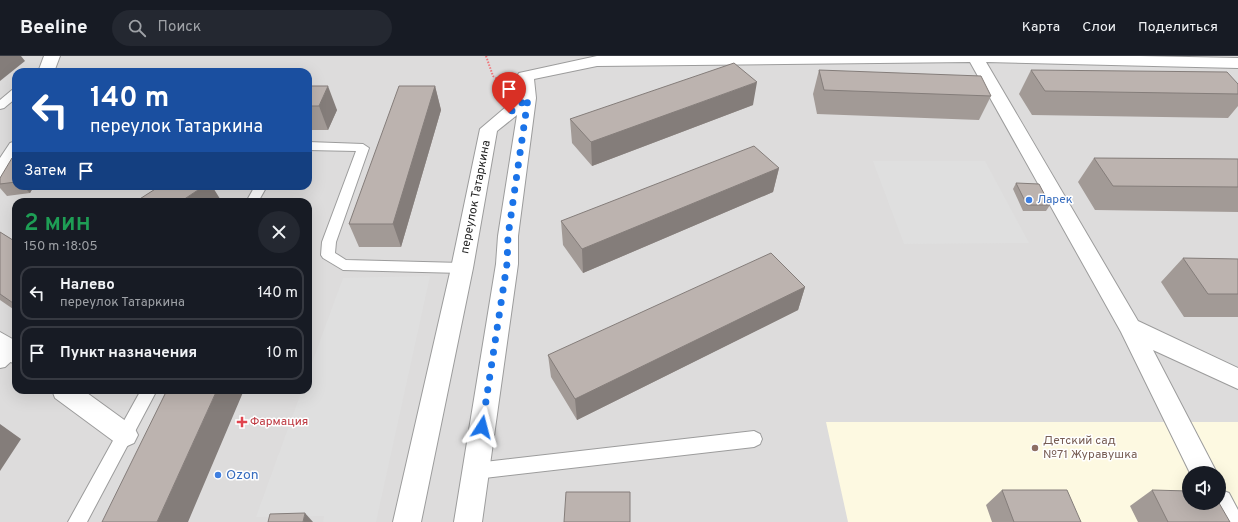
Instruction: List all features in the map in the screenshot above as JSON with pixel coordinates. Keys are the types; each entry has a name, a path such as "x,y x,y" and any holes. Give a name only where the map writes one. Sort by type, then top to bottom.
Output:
{"street":[{"path":"48,68 52,56"},
{"path":"975,57 1130,328 1200,466"},
{"path":"468,522 507,264 508,236 528,98 525,76 597,61 975,57 1238,63"},
{"name":"переулок Татаркина","path":"407,522 462,268 489,128 528,98"},
{"path":"0,173 12,154"},
{"path":"1130,328 1238,379"},
{"path":"69,394 125,435"},
{"path":"1223,510 1230,522"}],"lane":[{"path":"0,106 12,96"},
{"path":"312,146 363,148 329,242 328,255 343,265 462,268"},
{"path":"77,522 147,394"},
{"path":"476,471 754,439"}],"shaded area":[{"path":"0,56 1238,56 1238,522 0,522"},
{"path":"873,161 985,161 1029,243 904,244"},
{"path":"430,276 376,522 323,522 324,516 256,517 301,394 312,394 312,363 343,278"},
{"name":"Детский сад №71 Журавушка","path":"826,422 1238,422 1238,522 848,522"}],"building":[{"path":"734,63 757,82 591,142 570,119"},
{"path":"819,70 981,76 991,96 824,90"},
{"path":"1031,70 1227,72 1238,84 1238,94 1045,91"},
{"path":"312,86 328,86 319,106 312,106"},
{"path":"399,86 435,86 393,224 349,224"},
{"path":"754,146 779,168 582,249 561,221"},
{"path":"12,158 12,182 0,184 0,178"},
{"path":"1094,158 1238,159 1238,187 1113,186"},
{"path":"1016,183 1039,184 1050,205 1027,205"},
{"path":"154,190 198,190 186,198 141,198"},
{"path":"0,232 12,240 12,302 0,294"},
{"path":"771,253 805,287 575,399 548,355"},
{"path":"1183,258 1238,259 1238,294 1208,294"},
{"path":"165,394 215,394 157,522 102,522"},
{"path":"1002,490 1067,490 1081,522 1014,522"},
{"path":"1152,490 1182,491 1182,510 1223,510 1230,522 1168,522"},
{"path":"566,492 630,492 630,522 564,522"},
{"path":"305,513 303,522 268,522 270,514"}],"place":[{"name":"Ларек","path":"1029,200"},
{"name":"Фармация","path":"242,422"},
{"name":"Детский сад №71 Журавушка","path":"1035,448"},
{"name":"Ozon","path":"218,475"}],"route":[{"path":"482,427 507,264 508,236 528,98 509,113"}]}
